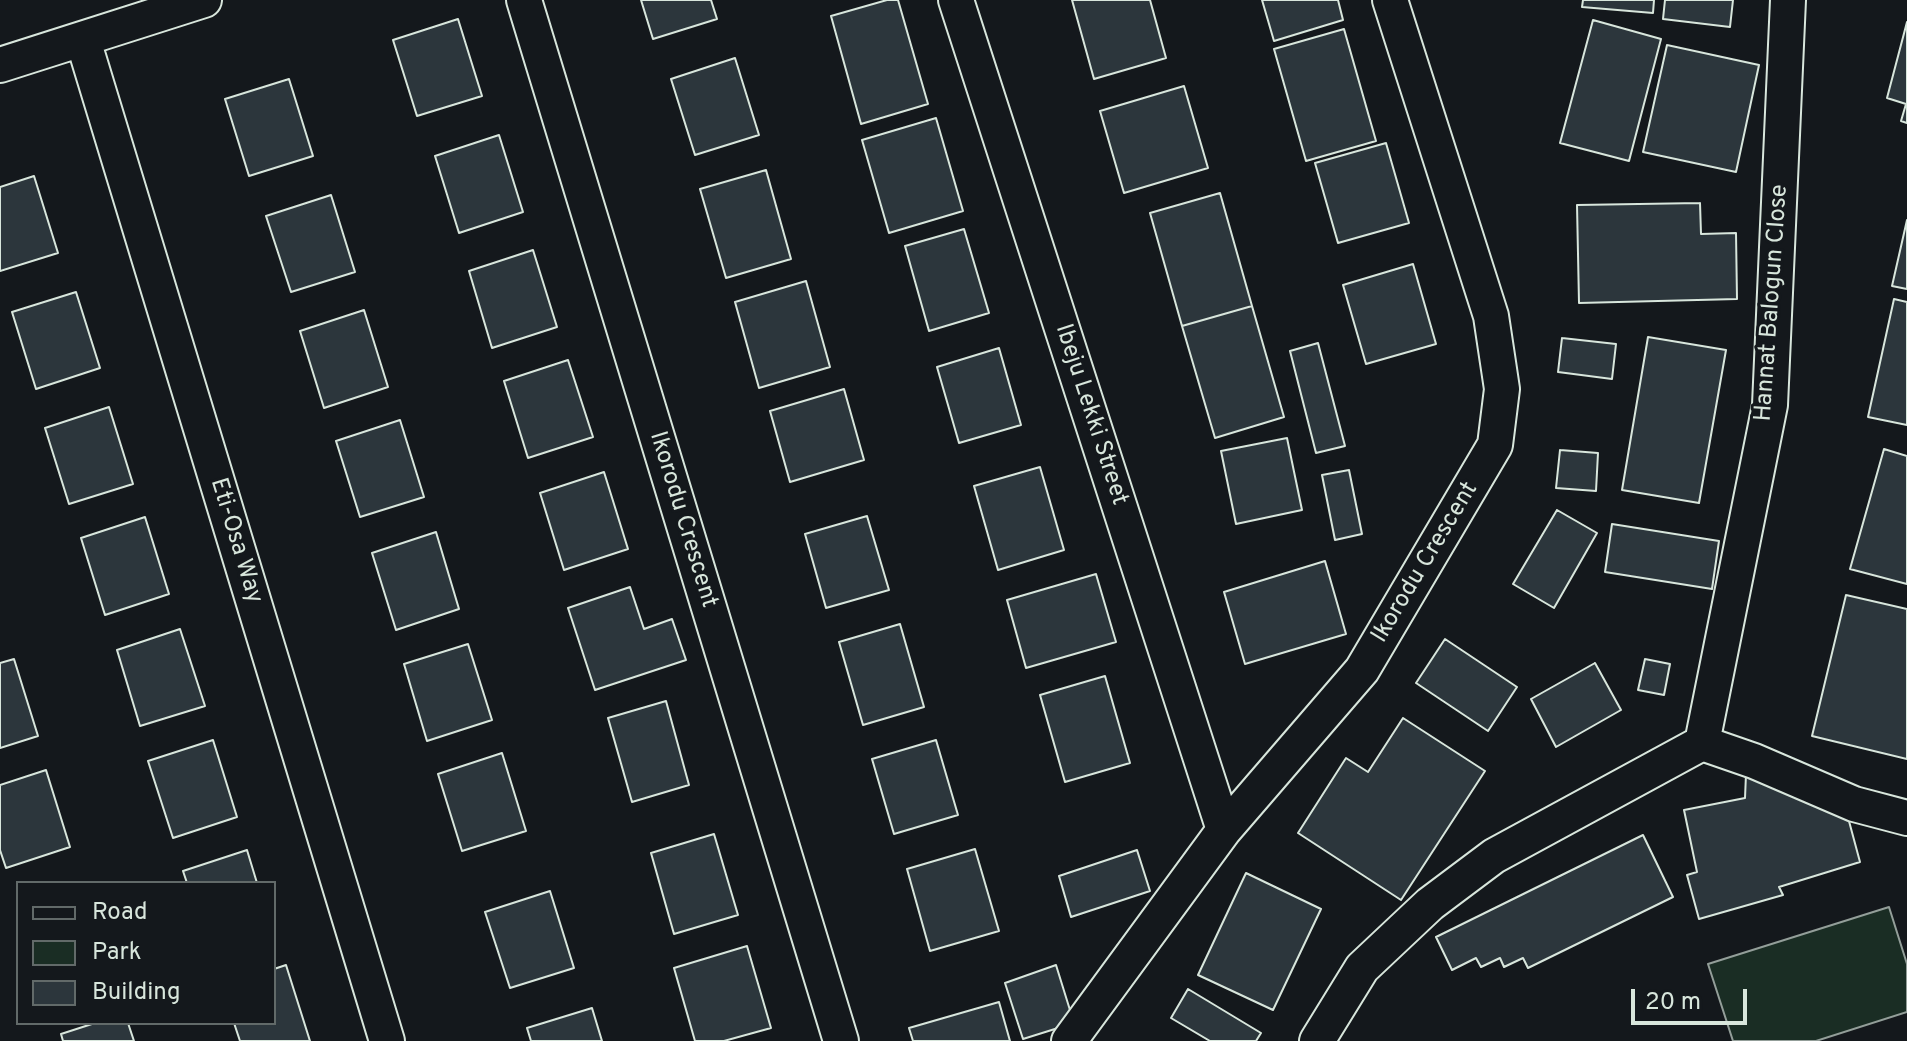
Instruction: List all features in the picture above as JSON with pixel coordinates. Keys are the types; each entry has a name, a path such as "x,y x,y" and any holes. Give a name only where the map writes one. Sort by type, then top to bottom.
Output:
{"street":[{"path":"0,65 204,0"},
{"name":"Ikorodu Crescent","path":"524,0 841,1041"},
{"name":"Ibeju Lekki Street","path":"956,0 1224,830"},
{"name":"Ikorodu Crescent","path":"1069,1041 1224,830 1362,670 1495,445 1502,389 1491,316 1390,0"},
{"name":"Hannat Balogun Close","path":"1702,743 1770,405 1788,0"},
{"name":"Eti-Osa Way","path":"83,40 387,1041"},
{"path":"1317,1041 1362,968 1430,904 1494,856 1702,743 1754,761 1854,804 1907,818"}],"green space":[{"path":"1889,907 1907,964 1907,1012 1816,1041 1733,1041 1708,964"}],"building":[{"path":"641,0 711,0 717,19 653,39"},
{"path":"887,0 898,0 928,104 861,124 831,16"},
{"path":"1072,0 1150,0 1166,58 1094,79"},
{"path":"1262,0 1338,0 1343,20 1274,41"},
{"path":"1583,0 1654,0 1653,13 1582,7"},
{"path":"1665,0 1733,0 1730,27 1663,19"},
{"path":"458,19 482,96 417,116 393,40"},
{"path":"1593,20 1661,39 1629,161 1560,143"},
{"path":"1907,22 1907,123 1901,121 1906,104 1887,98"},
{"path":"1344,29 1376,141 1306,161 1274,49"},
{"path":"1667,45 1759,65 1736,172 1643,152"},
{"path":"735,58 759,135 695,155 671,79"},
{"path":"289,79 313,156 249,176 225,99"},
{"path":"1184,86 1208,168 1124,193 1100,111"},
{"path":"936,118 963,211 889,233 862,140"},
{"path":"499,135 523,212 459,233 435,156"},
{"path":"1386,143 1409,223 1338,243 1315,163"},
{"path":"766,170 791,259 726,278 700,189"},
{"path":"34,176 58,253 0,271 0,187"},
{"path":"1220,193 1252,306 1182,326 1150,213"},
{"path":"331,195 355,272 291,292 266,216"},
{"path":"1700,203 1701,234 1736,233 1737,299 1579,303 1577,205"},
{"path":"1907,220 1907,289 1892,286"},
{"path":"964,229 989,313 929,331 905,246"},
{"path":"533,250 557,327 492,348 469,271"},
{"path":"1413,264 1436,344 1366,364 1343,285"},
{"path":"806,281 830,367 759,388 735,302"},
{"path":"76,292 100,368 36,389 12,312"},
{"path":"1894,299 1907,302 1907,425 1868,417"},
{"path":"1252,306 1284,417 1215,438 1182,326"},
{"path":"364,310 388,387 324,408 300,331"},
{"path":"1648,337 1726,350 1699,503 1622,490"},
{"path":"1562,338 1616,344 1612,379 1558,372"},
{"path":"1318,343 1345,446 1316,453 1290,351"},
{"path":"999,348 1021,425 959,443 937,367"},
{"path":"568,360 593,437 528,458 504,381"},
{"path":"844,389 864,460 790,482 770,411"},
{"path":"109,407 133,484 69,504 45,428"},
{"path":"400,420 424,497 360,517 336,441"},
{"path":"1287,438 1302,510 1236,524 1221,451"},
{"path":"1884,449 1907,456 1907,584 1850,569"},
{"path":"1560,450 1598,453 1596,491 1556,488"},
{"path":"1040,467 1064,550 998,570 974,486"},
{"path":"1349,470 1362,534 1335,540 1322,475"},
{"path":"604,472 628,549 564,570 540,493"},
{"path":"1557,510 1597,533 1554,608 1513,584"},
{"path":"867,516 889,590 826,608 805,534"},
{"path":"145,517 169,594 105,615 81,538"},
{"path":"1612,524 1719,541 1712,589 1605,572"},
{"path":"436,532 459,609 396,630 372,553"},
{"path":"1325,561 1346,634 1245,664 1224,592"},
{"path":"1096,574 1116,642 1026,668 1007,600"},
{"path":"630,587 644,629 672,619 686,660 595,690 568,608"},
{"path":"1846,595 1907,609 1907,759 1812,736"},
{"path":"900,624 924,707 863,725 839,642"},
{"path":"180,629 205,706 140,726 117,650"},
{"path":"1445,639 1517,687 1488,731 1416,683"},
{"path":"468,644 492,720 427,741 404,664"},
{"path":"14,659 38,736 0,748 0,663"},
{"path":"1645,659 1670,664 1664,695 1638,690"},
{"path":"1595,663 1621,710 1556,747 1531,699"},
{"path":"1105,676 1130,763 1065,782 1040,695"},
{"path":"666,701 689,785 632,802 608,718"},
{"path":"1403,718 1485,771 1401,900 1298,833 1346,758 1368,772"},
{"path":"213,740 237,817 173,838 148,761"},
{"path":"936,740 958,815 894,834 872,759"},
{"path":"502,753 526,831 462,851 438,774"},
{"path":"46,770 70,847 6,868 0,850 0,785"},
{"path":"1746,774 1846,810 1860,862 1779,887 1783,895 1699,919 1687,875 1697,872 1684,810 1745,798"},
{"path":"714,834 738,915 674,934 651,853"},
{"path":"1643,835 1673,897 1528,968 1523,958 1504,967 1500,958 1481,967 1476,958 1452,970 1436,937"},
{"path":"975,849 999,931 930,951 907,869"},
{"path":"247,850 256,881 186,881 183,871"},
{"path":"1137,850 1150,891 1071,917 1059,876"},
{"path":"1246,873 1321,909 1273,1010 1198,975"},
{"path":"550,891 574,968 510,988 485,912"},
{"path":"747,946 771,1028 724,1041 695,1041 674,968"},
{"path":"286,965 310,1041 240,1041 235,1025 276,1025 276,968"},
{"path":"1056,965 1074,1023 1023,1039 1005,983"},
{"path":"1188,989 1261,1033 1256,1041 1210,1041 1171,1018"},
{"path":"999,1002 1010,1041 913,1041 909,1028"},
{"path":"592,1008 602,1041 531,1041 527,1028"},
{"path":"89,1025 129,1025 134,1041 63,1041 61,1034"}]}
